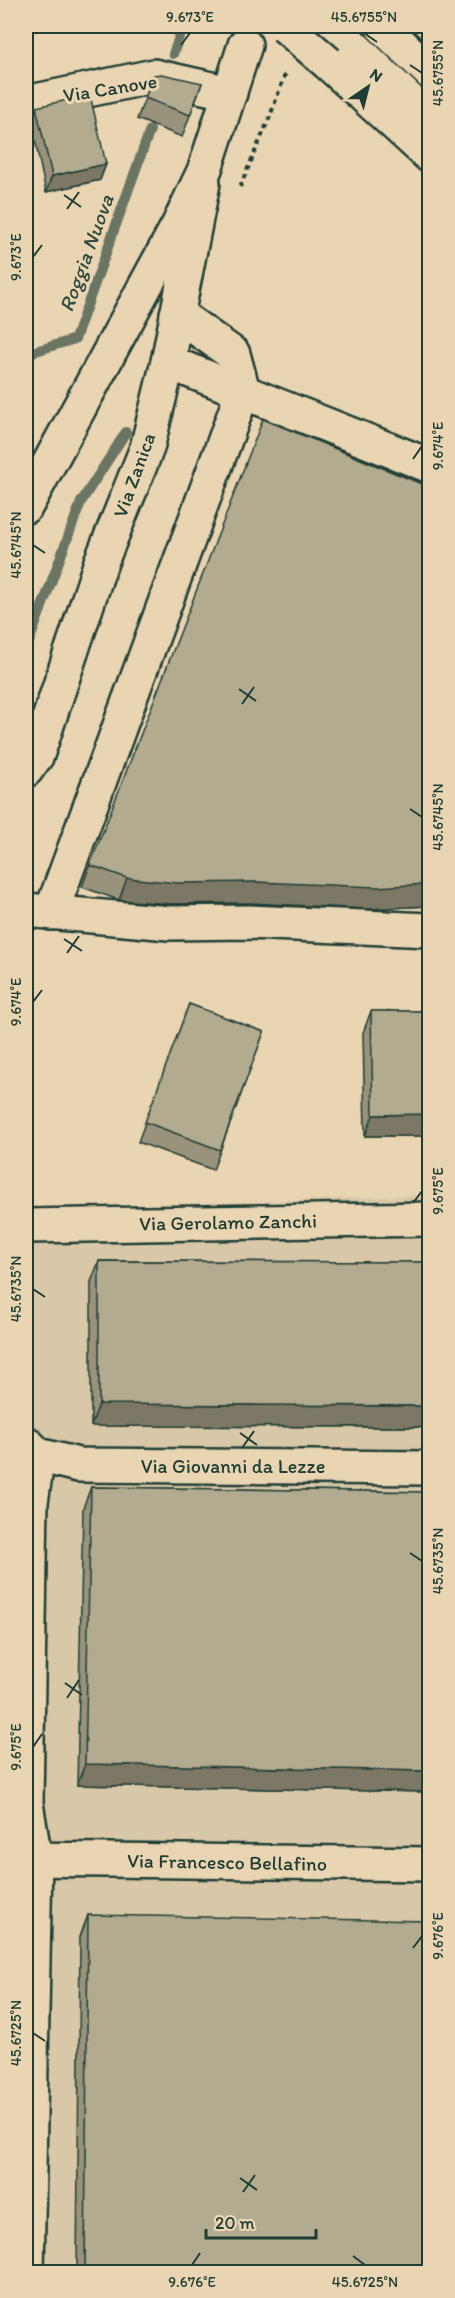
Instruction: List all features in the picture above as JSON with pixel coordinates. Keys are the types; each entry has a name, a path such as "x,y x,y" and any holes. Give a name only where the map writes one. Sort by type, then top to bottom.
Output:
{"main road":[{"path":"285,26 429,156"},
{"path":"332,26 429,120"},
{"path":"382,26 429,72"},
{"name":"Via Zanica","path":"26,770 37,755 101,562 147,448 168,362 206,169 245,45"},
{"name":"Via Canove","path":"26,103 154,76 230,93"},
{"name":"Via Zanica","path":"26,506 179,225 206,169"},
{"path":"177,314 233,354 243,391 38,912 169,923 248,922 429,930"},
{"path":"168,362 429,466"},
{"name":"Via Gerolamo Zanchi","path":"26,1226 429,1219"},
{"path":"27,2272 30,1859 26,1803 30,1452"},
{"name":"Via Giovanni da Lezze","path":"30,1452 78,1465 429,1468"},
{"name":"Via Francesco Bellafino","path":"30,1859 429,1864"}],"shaded area":[{"path":"429,1195 429,2272 26,2272 26,1249 73,1209"}],"building":[{"path":"162,74 202,83 190,115 145,98 154,75"},
{"path":"90,95 106,164 52,176 36,107"},
{"path":"263,419 429,487 429,884 376,887 257,882 178,883 127,878 90,865"},
{"path":"189,1004 264,1032 220,1150 145,1122"},
{"path":"371,1011 429,1011 429,1114 373,1115"},
{"path":"99,1261 429,1262 429,1406 99,1404"},
{"path":"91,1487 429,1492 429,1771 85,1764"},
{"path":"88,1915 429,1921 429,2272 85,2272"}],"waterway":[{"name":"Roggia Nuova","path":"173,54 183,26"},
{"name":"Roggia Nuova","path":"26,354 75,339 150,130"},
{"path":"26,650 81,502 126,432"}]}
